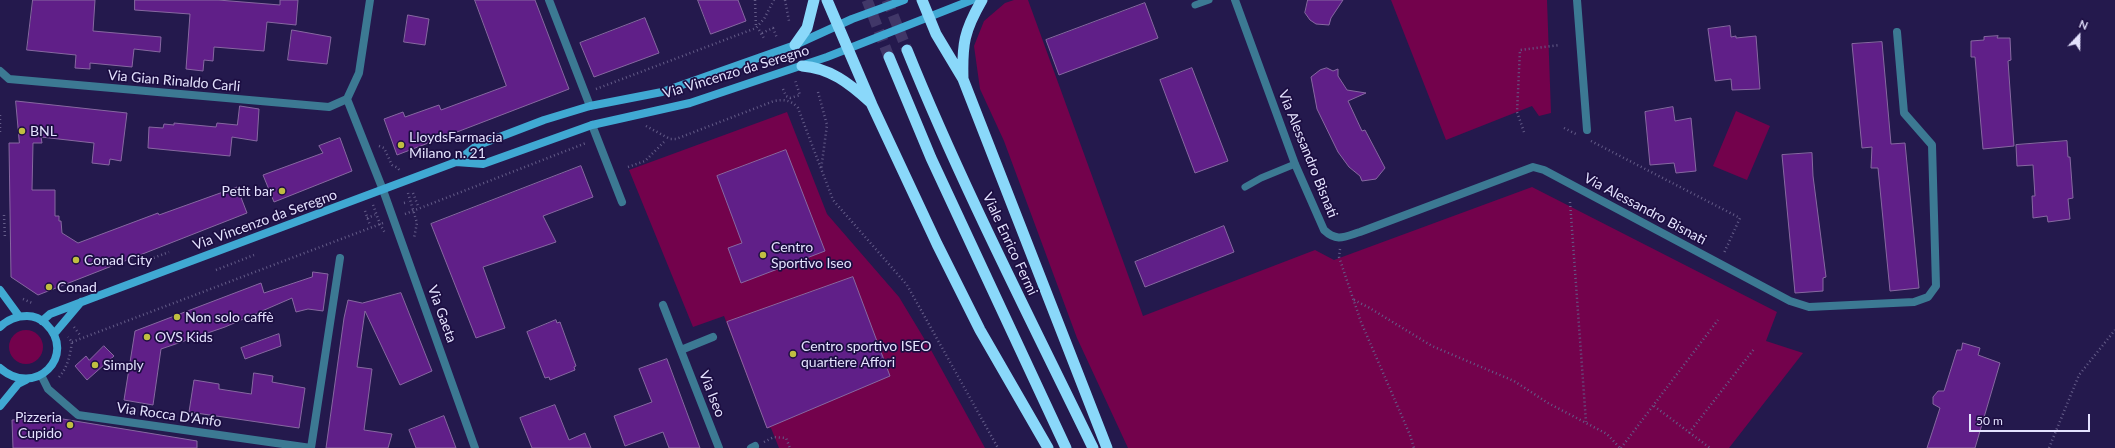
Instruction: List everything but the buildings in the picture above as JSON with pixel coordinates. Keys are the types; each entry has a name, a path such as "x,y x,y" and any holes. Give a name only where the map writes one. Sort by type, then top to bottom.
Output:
{"highway":[{"path":"796,45 806,28 814,0"},
{"path":"828,0 872,105 937,244 980,330 1048,448"},
{"path":"922,0 936,34 963,79 1107,448"},
{"path":"963,79 962,51 965,33 982,0"},
{"name":"Viale Enrico Fermi","path":"907,50 962,177 1037,335 1094,448"},
{"path":"889,57 931,158 1066,448"},
{"path":"802,66 816,67 832,73 852,85 872,105"}],"main road":[{"name":"Via Vincenzo da Seregno","path":"42,321 50,314 456,162 476,146 544,120 590,106 662,92 796,45 852,19 904,0"},
{"name":"Via Vincenzo da Seregno","path":"456,162 483,164 592,125 690,103 860,45 972,0"},
{"path":"0,290 19,316"},
{"name":"Via Vincenzo da Seregno","path":"54,334 82,302"},
{"path":"0,328 11,318 31,316 42,321 54,334 57,345 57,352 49,369 41,375 18,384 0,406"},
{"path":"0,368 16,378 26,380"}],"street":[{"path":"370,0 359,73 347,99 383,190"},
{"path":"549,0 590,106"},
{"name":"Via Alessandro Bisnati","path":"1235,0 1296,164 1324,230 1331,236 1340,238 1533,167 1544,170 1790,301 1809,307 1914,302 1928,297 1936,286 1932,145 1904,113 1897,32"},
{"path":"1577,0 1586,134"},
{"name":"Via Gian Rinaldo Carli","path":"0,71 9,79 329,107 347,99"},
{"path":"592,125 622,202"},
{"name":"Via Gaeta","path":"383,190 475,448"},
{"path":"311,448 340,258"},
{"name":"Via Iseo","path":"663,305 719,448"},
{"path":"681,350 714,337"},
{"name":"Via Rocca D'Anfo","path":"41,375 48,389 78,415 311,448"}],"lane":[{"path":"1195,5 1208,0"},
{"path":"1245,187 1261,178 1296,164"}],"path":[{"path":"754,0 759,30 765,40"},
{"path":"759,30 774,0"},
{"path":"785,0 789,21"},
{"path":"759,30 773,28 778,41"},
{"name":"Via Vincenzo da Seregno","path":"593,91 759,30"},
{"path":"1524,132 1517,112 1520,50 1560,45"},
{"path":"783,89 786,96 790,98 800,95 795,80"},
{"path":"818,92 827,125 821,171"},
{"path":"643,125 648,126 670,139 676,139 774,101 788,100 798,108 833,200 907,285 998,448"},
{"path":"0,112 0,132"},
{"path":"1564,128 1578,135"},
{"path":"1586,134 1740,218 1719,263"},
{"path":"409,213 588,142"},
{"path":"628,168 645,160 664,142"},
{"path":"413,194 418,206"},
{"path":"405,251 416,232 417,223 408,195"},
{"path":"1570,202 1586,423"},
{"path":"365,211 370,225"},
{"path":"4,215 5,239"},
{"path":"367,218 375,215"},
{"path":"72,342 382,224"},
{"path":"1340,238 1339,258 1361,322 1410,435 1414,448"},
{"path":"135,265 169,252"},
{"path":"216,270 254,255"},
{"path":"19,295 26,301 37,304"},
{"path":"1354,300 1432,346 1514,381 1548,403 1607,434 1620,448 1654,406 1718,320"},
{"path":"74,327 80,335"},
{"path":"2050,448 2079,375 2115,330"},
{"path":"1689,432 1754,349"},
{"path":"1654,406 1710,448"},
{"path":"753,447 774,437 786,438 790,448"}],"shaded area":[{"path":"1014,0 1028,0 1143,316 1315,250 1334,260 1532,187 1777,312 1766,341 1803,353 1729,448 1128,448 1077,338 1004,141 980,89 974,46 984,21 1005,3"},
{"path":"1391,0 1547,0 1551,113 1539,116 1532,106 1446,140"},
{"path":"1736,111 1770,126 1747,180 1713,166"},
{"name":"Centro Sportivo Iseo","path":"787,112 827,214 899,297 931,350 985,448 779,448 771,428 767,428 724,316 693,327 629,170"},
{"path":"26,330 38,335 43,347 38,359 26,364 14,359 9,347 14,335"}],"tunnel":[{"path":"867,0 889,57"},
{"path":"887,0 907,50"}],"place":[{"name":"BNL","path":"22,131"},
{"name":"LloydsFarmacia Milano n. 21","path":"401,145"},
{"name":"Petit bar","path":"282,191"},
{"name":"Centro Sportivo Iseo","path":"763,255"},
{"name":"Conad City","path":"76,260"},
{"name":"Conad","path":"49,287"},
{"name":"Non solo caffè","path":"177,317"},
{"name":"OVS Kids","path":"147,337"},
{"name":"Centro sportivo ISEO quartiere Affori","path":"793,354"},
{"name":"Simply","path":"95,365"},
{"name":"Pizzeria Cupido","path":"70,425"}]}
